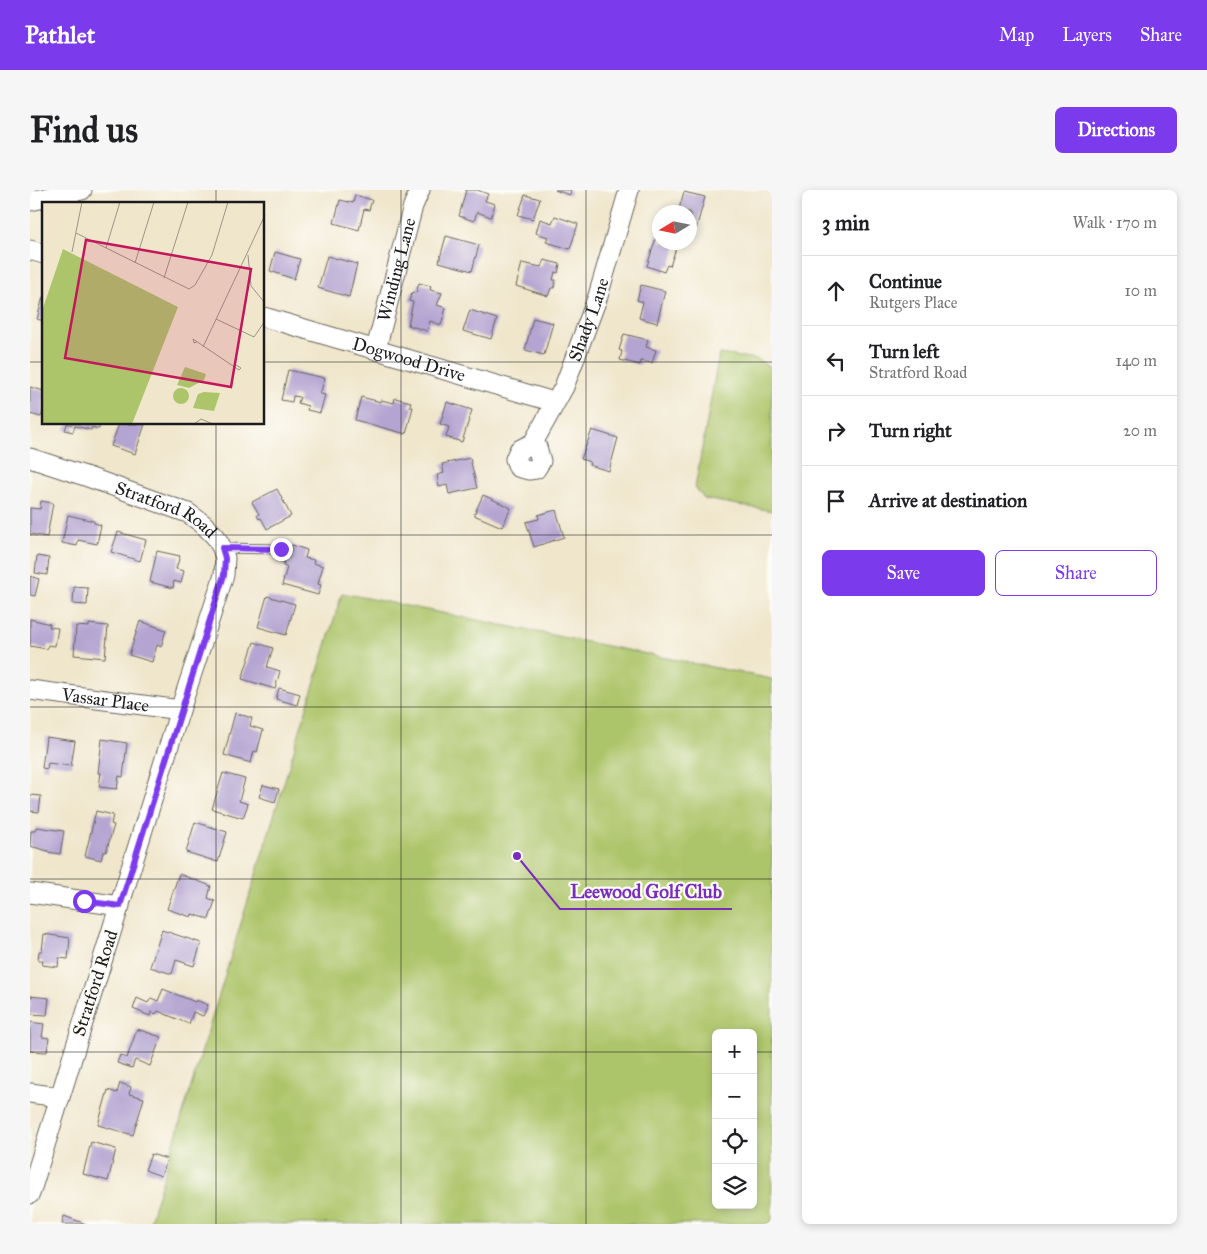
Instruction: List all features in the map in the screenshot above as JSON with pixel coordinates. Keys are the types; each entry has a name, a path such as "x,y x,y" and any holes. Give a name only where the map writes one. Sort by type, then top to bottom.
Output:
{"street":[{"path":"30,201 82,190"},
{"name":"Winding Lane","path":"376,350 413,206 420,190"},
{"name":"Shady Lane","path":"533,443 564,387 598,296 628,190"},
{"name":"Dogwood Drive","path":"265,317 554,402"},
{"name":"Stratford Road","path":"30,458 188,513 215,536 225,558 224,575 180,710 30,1194"},
{"name":"Vassar Place","path":"30,690 180,710"},
{"path":"30,893 120,906"},
{"path":"30,1093 59,1097"}],"lane":[{"path":"222,548 281,549"}],"green space":[{"path":"719,354 757,359 772,369 772,511 704,499 695,487"},
{"path":"342,593 772,679 772,1224 149,1224"}],"building":[{"path":"466,190 477,190 488,194 485,201 495,204 491,217 477,212 474,221 459,216"},
{"path":"555,190 571,190 570,195"},
{"path":"684,192 705,197 697,225 697,205 680,205"},
{"path":"355,195 372,200 369,210 364,209 359,230 334,223 340,200 353,203"},
{"path":"525,195 540,199 533,219 518,215"},
{"path":"555,216 578,224 570,249 546,242 548,237 536,233 540,219 552,223"},
{"path":"446,236 479,245 472,271 439,262"},
{"path":"652,250 675,250 670,266 667,265 664,272 647,266"},
{"path":"275,252 300,259 294,279 270,271"},
{"path":"327,256 357,264 349,297 318,288"},
{"path":"544,260 560,264 558,273 555,272 553,280 556,280 554,288 551,288 548,296 516,286 522,263 541,267"},
{"path":"419,283 431,286 430,290 442,293 437,305 446,308 441,325 430,321 427,331 408,325 413,302 409,301 412,292 416,293"},
{"path":"641,285 665,291 657,323 639,318 643,302 637,300"},
{"path":"42,301 42,320 37,319"},
{"path":"470,310 497,319 491,339 463,331"},
{"path":"533,318 553,323 544,355 525,350"},
{"path":"624,334 648,340 646,347 656,350 652,363 641,361 640,365 620,360 622,351 619,350"},
{"path":"288,370 325,378 320,394 325,395 320,413 307,410 308,406 298,403 300,397 293,396 292,402 281,400"},
{"path":"30,387 42,390 42,414 41,417 30,414"},
{"path":"361,397 381,402 381,400 394,403 395,398 411,402 409,407 413,407 406,434 355,420"},
{"path":"447,402 472,410 462,442 446,437 449,427 440,424"},
{"path":"67,425 100,425 99,429 92,427 91,430 75,426 73,432 65,430"},
{"path":"119,425 145,425 135,454 111,446"},
{"path":"592,430 618,438 609,471 589,465 590,462 581,459"},
{"path":"470,458 477,488 449,494 447,485 439,487 437,475 444,473 442,464"},
{"path":"277,489 291,516 267,529 261,518 259,519 257,515 259,514 252,502"},
{"path":"483,495 511,508 502,527 474,515"},
{"path":"41,501 53,503 47,537 30,534 30,508 40,509"},
{"path":"556,510 564,537 534,547 526,522 539,519 538,515"},
{"path":"68,515 94,521 94,523 101,525 97,544 78,540 77,546 62,543"},
{"path":"118,532 146,540 140,561 111,552"},
{"path":"292,545 307,550 305,558 314,560 313,563 323,566 318,584 321,585 318,595 282,585 287,567 283,566 285,556 289,557"},
{"path":"157,551 180,556 176,569 184,571 181,583 174,581 173,588 150,582"},
{"path":"37,556 49,558 47,575 35,573"},
{"path":"30,576 39,579 35,596 30,595"},
{"path":"74,587 88,588 87,605 73,604"},
{"path":"267,596 295,604 286,635 258,627"},
{"path":"30,619 50,624 49,627 58,628 55,646 48,645 47,649 30,646"},
{"path":"140,621 166,630 161,647 157,645 152,662 129,655"},
{"path":"89,624 108,626 105,658 74,655 76,626 89,627"},
{"path":"254,642 273,648 267,667 280,671 275,689 242,679"},
{"path":"279,688 300,694 297,705 276,699"},
{"path":"235,713 252,718 250,726 263,730 257,752 254,751 251,763 224,755"},
{"path":"46,737 75,741 71,766 48,763 47,769 42,768"},
{"path":"102,739 127,743 123,777 119,776 117,789 99,787 101,773 98,773"},
{"path":"223,773 245,779 239,801 248,804 243,818 212,809"},
{"path":"263,785 279,789 275,802 259,797"},
{"path":"30,795 41,796 39,812 30,811"},
{"path":"96,811 113,815 111,824 114,825 106,852 103,852 101,860 85,856"},
{"path":"195,822 227,832 218,862 186,852"},
{"path":"36,827 64,831 60,854 30,846 31,831 35,831"},
{"path":"179,874 211,886 208,898 215,901 209,919 192,914 191,917 167,909"},
{"path":"162,930 201,943 194,966 176,960 172,974 150,967"},
{"path":"44,934 70,938 68,959 59,958 58,967 42,965 43,961 38,961 39,951 42,951"},
{"path":"163,989 195,1002 196,1000 208,1005 203,1016 193,1012 189,1024 158,1011 156,1014 151,1012 150,1016 133,1009 137,998 148,1003 151,998 158,1001"},
{"path":"30,996 49,998 47,1015 30,1014"},
{"path":"30,1022 44,1024 42,1037 49,1038 47,1052 30,1051"},
{"path":"137,1029 161,1037 150,1066 135,1060 132,1068 117,1063 120,1055 127,1058"},
{"path":"120,1083 131,1087 129,1094 144,1098 133,1135 98,1125 108,1090 117,1093"},
{"path":"91,1142 116,1149 108,1181 83,1174"},
{"path":"151,1154 167,1159 161,1176 145,1170"},
{"path":"64,1216 86,1224 62,1224"}],"place":[{"name":"Leewood Golf Club","path":"517,856"}],"route":[{"path":"84,901 120,906 180,710 224,575 225,558 222,548 281,549"}]}
